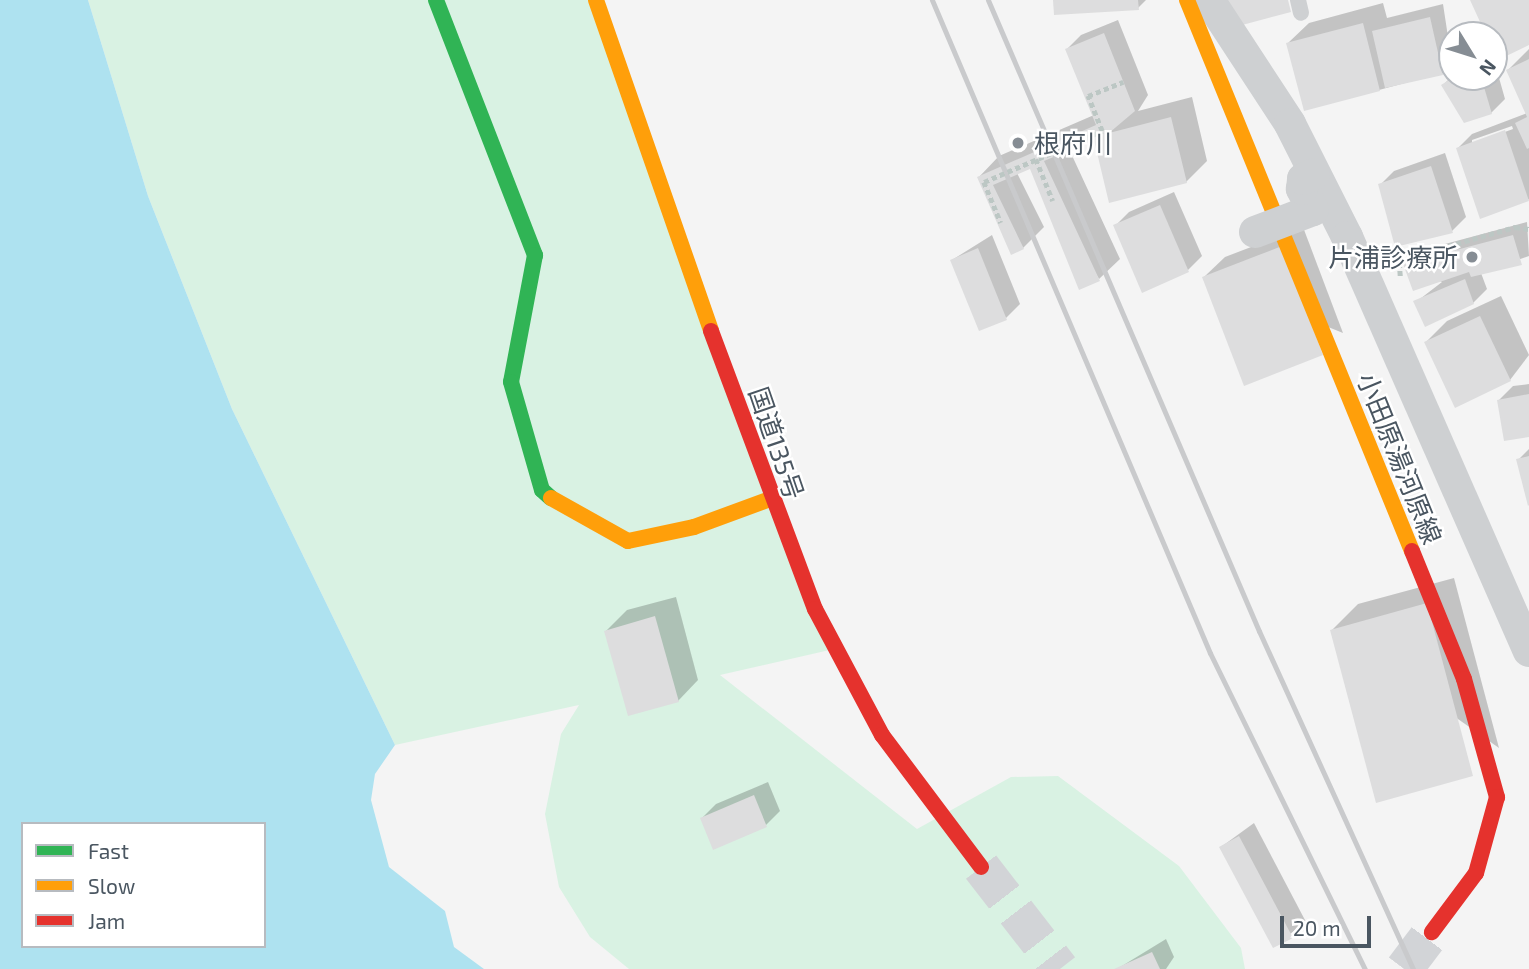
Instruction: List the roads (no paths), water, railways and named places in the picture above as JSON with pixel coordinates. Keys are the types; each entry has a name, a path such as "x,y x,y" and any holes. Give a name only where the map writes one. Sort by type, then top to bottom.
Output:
{"main road":[{"path":"436,0 535,255 511,382 542,490 569,513 628,541 694,527 769,499"},
{"name":"国道135号","path":"596,0 769,499 815,610 865,707 981,867"},
{"name":"小田原湯河原線","path":"1187,0 1464,679 1497,797 1476,873 1432,932"}],"street":[{"path":"1209,0 1290,124 1529,651"},
{"path":"1255,232 1313,210 1302,188 1303,178 1314,173"}],"water":[{"path":"0,0 88,0 148,196 232,409 395,745 375,774 371,800 389,867 445,911 454,947 484,969 0,969"}],"tunnel":[{"path":"981,867 1060,969"},
{"path":"1404,969 1432,932"}],"railway":[{"path":"932,0 1210,653 1365,969"},
{"path":"988,0 1259,631 1413,969"}],"place":[{"name":"根府川","path":"1018,143"},
{"name":"片浦診療所","path":"1472,257"}]}
